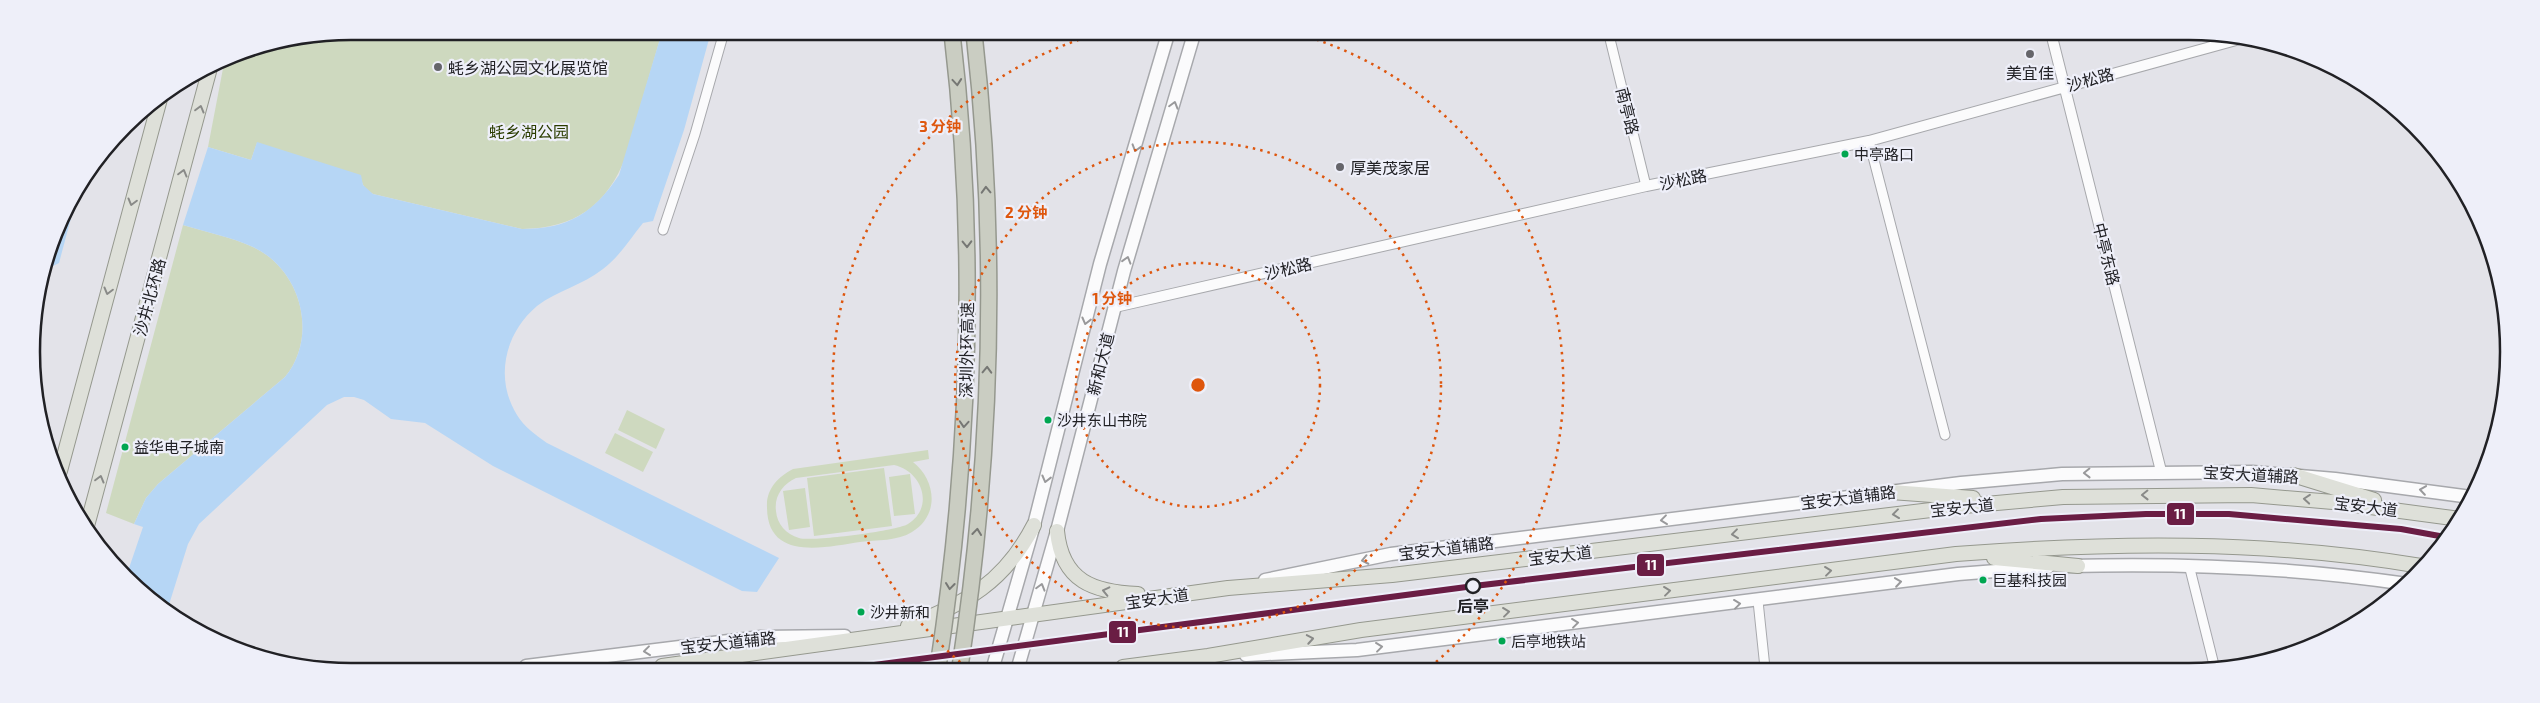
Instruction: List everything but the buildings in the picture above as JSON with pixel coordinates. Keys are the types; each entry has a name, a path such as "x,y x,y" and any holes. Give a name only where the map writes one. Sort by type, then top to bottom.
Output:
{"highway":[{"name":"深圳外环高速","path":"939,663 957,521 967,346 964,172 953,40"},
{"name":"深圳外环高速","path":"960,663 980,503 988,346 985,171 975,40"}],"main road":[{"name":"新和大道","path":"994,663 1034,526 1100,264 1166,40"},
{"name":"新和大道","path":"1019,663 1057,531 1115,307 1192,40"},
{"name":"沙井北环路","path":"89,519 208,75"},
{"path":"62,465 158,108"},
{"name":"宝安大道辅路","path":"1228,588 1391,554 1891,492 2062,474 2161,471 2252,472 2293,475 2464,496"},
{"path":"2293,475 2413,512"},
{"path":"1891,492 2011,501"},
{"name":"宝安大道","path":"683,663 1228,588 1392,575 2011,501 2063,497 2251,495 2332,502 2452,518"},
{"path":"890,634 949,610 979,592 1005,569 1034,526"},
{"path":"1057,531 1058,542 1066,563 1072,572 1090,586 1110,593 1172,596"},
{"path":"1160,663 1361,630 1956,554 2054,546 2148,544 2228,546 2313,551 2415,565"},
{"path":"1956,554 2078,566"},
{"path":"1208,656 1357,650 1758,601 1958,574 2078,566 2189,565 2311,571 2398,583"},
{"name":"宝安大道辅路","path":"550,663 761,637 870,636"}],"street":[{"path":"663,230 696,134 722,40"},
{"name":"南亭路","path":"1610,40 1646,186"},
{"name":"中亭东路","path":"2053,40 2066,86 2161,471"},
{"name":"沙松路","path":"1115,307 1646,186 1869,141 2226,43"},
{"path":"1869,141 1945,435"},
{"path":"2189,565 2213,662"},
{"path":"1758,601 1764,663"}],"green space":[{"name":"蚝乡湖公园","path":"352,40 660,40 626,156 618,173 599,201 573,219 558,224 541,228 522,229 373,194 365,189 361,180 257,143 251,160 208,147 223,68 251,57 291,46"},
{"path":"183,225 245,243 270,257 283,271 293,287 300,305 301,342 295,361 285,377 158,484 146,498 134,524 106,513"},
{"path":"627,410 665,429 656,449 618,430"},
{"path":"615,433 653,452 643,472 605,453"},
{"path":"928,450 929,459 913,462 921,469 930,488 932,497 931,507 921,525 912,532 900,537 816,548 787,544 777,536 770,524 767,501 774,484 793,469","holes":["894,465 912,474 918,482 922,490 923,499 916,517 901,527 872,533 807,539 790,534 778,520 776,500 783,487 796,478"]},
{"path":"884,468 892,526 814,536 807,478"},
{"path":"910,474 915,514 894,516 889,477"},
{"path":"805,488 810,527 789,530 783,491"}],"water":[{"path":"660,40 709,40 684,130 653,221 643,223 620,253 603,269 544,301 526,317 517,329 506,357 506,386 510,401 517,415 530,431 547,443 779,558 757,592 742,591 493,466 425,423 391,419 364,400 354,397 344,397 327,405 199,524 188,544 169,604 129,569 143,527 134,524 146,498 158,484 285,377 295,361 301,342 300,305 293,287 283,271 270,257 245,243 183,225 208,147 251,160 257,142 361,175 363,185 373,194 522,229 553,226 578,216 600,199 619,175"},
{"path":"72,214 59,263 52,266"}],"transit line":[{"name":"11","path":"889,663 1474,586 2041,519 2146,514 2229,514 2401,529 2440,536"}],"place":[{"name":"美宜佳","path":"2030,54"},
{"name":"蚝乡湖公园文化展览馆","path":"438,67"},
{"name":"中亭路口","path":"1845,154"},
{"name":"厚美茂家居","path":"1340,167"},
{"name":"沙井东山书院","path":"1048,420"},
{"name":"益华电子城南","path":"125,447"},
{"name":"巨基科技园","path":"1983,580"},
{"name":"后亭","path":"1473,586"},
{"name":"沙井新和","path":"861,612"},
{"name":"后亭地铁站","path":"1502,641"}]}
